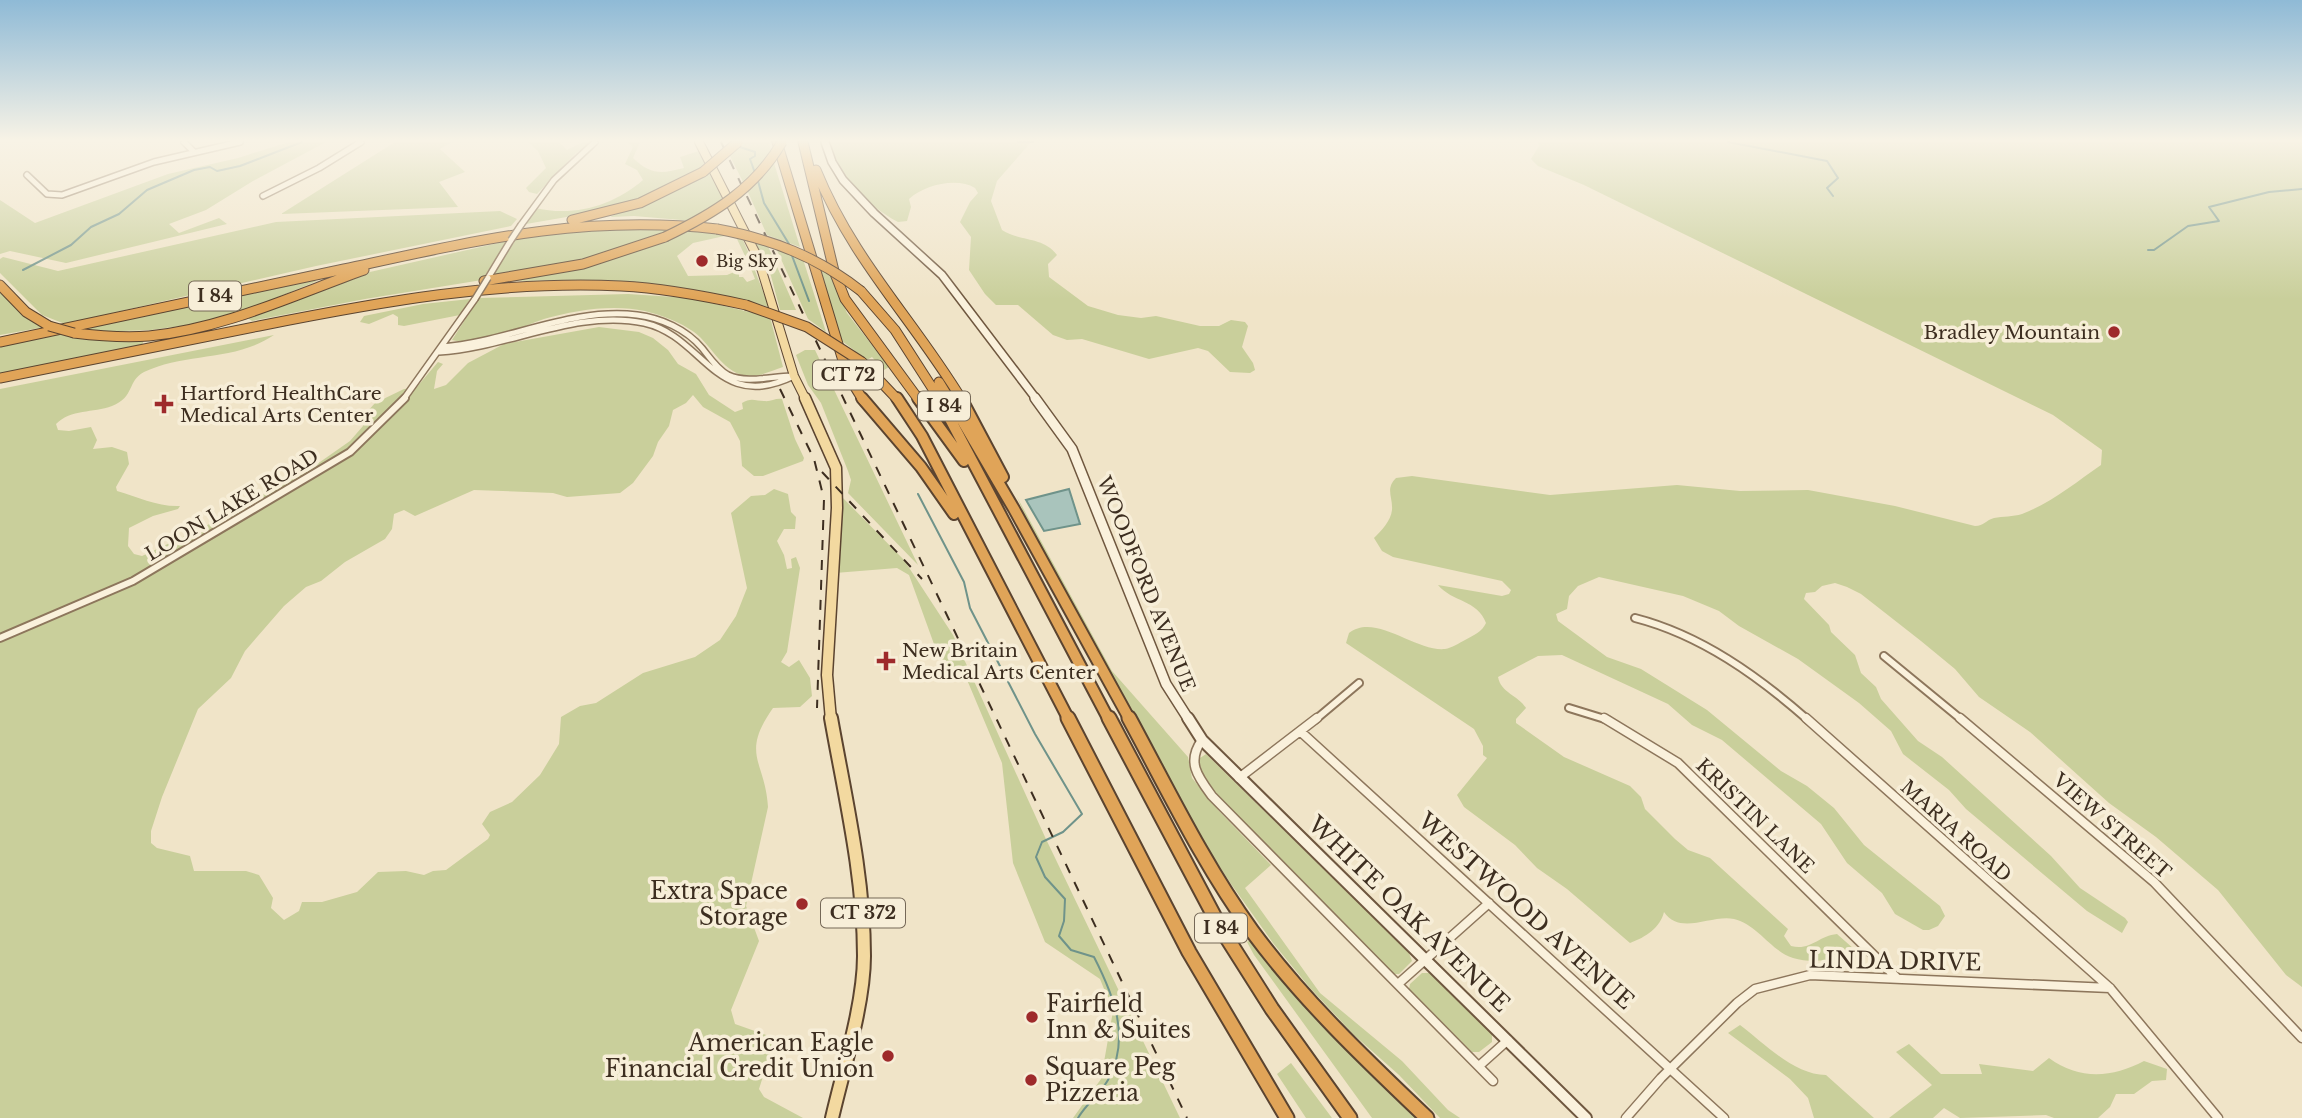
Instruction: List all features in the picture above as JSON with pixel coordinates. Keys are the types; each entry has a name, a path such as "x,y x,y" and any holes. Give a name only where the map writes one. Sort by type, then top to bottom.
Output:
{"highway":[{"path":"178,304 296,274 472,236 605,213 661,194"},
{"path":"313,315 336,307 377,299 569,267 620,253 665,237 705,217 738,194"},
{"name":"CT 72","path":"793,194 847,374 873,415 934,484 985,560"},
{"name":"CT 72","path":"816,194 832,265 845,299 859,322 946,434 1009,532"},
{"path":"826,194 846,236 877,284 959,394 1000,471 1023,525"},
{"name":"I 84","path":"0,342 511,234 590,224 660,223 717,229 762,239 804,255 836,272 861,291 898,332 938,394 1220,927 1283,1026 1350,1118"},
{"path":"0,285 29,315 49,326 74,333 136,336 205,326 431,250"},
{"name":"I 84","path":"0,378 390,300 470,289 561,284 630,286 683,292 746,304 804,325 831,340 862,362 887,388 916,426 1189,952 1287,1118"},
{"path":"0,384 407,303 475,294 630,286"},
{"path":"898,332 940,383 1023,525 1212,871 1243,920 1308,1002 1427,1118"}],"main road":[{"name":"CT 372","path":"727,194 768,285 794,376 828,445 836,468 837,508 827,676 831,719 858,866 864,938 859,1000 832,1118"}],"street":[{"name":"LOON LAKE ROAD","path":"0,638 133,581 350,452 385,421 440,350 544,194"},
{"name":"WOODFORD AVENUE","path":"855,194 922,252 1031,391 1072,449 1166,684 1202,740"},
{"path":"440,350 471,350 572,322 623,320 653,325 672,332 687,343 715,375 732,383 764,384 794,376"},
{"name":"MARIA ROAD","path":"1634,618 1657,622 1719,655 1777,694 2110,988 2218,1118"},
{"name":"VIEW STREET","path":"1884,656 2154,882 2302,1038"},
{"path":"1239,778 1301,732 1359,683"},
{"name":"KRISTIN LANE","path":"1569,708 1586,711 1651,745 1678,763 1898,978"},
{"name":"WESTWOOD AVENUE","path":"1301,732 1724,1118"},
{"path":"1202,740 1194,753 1192,766 1206,788 1493,1081"},
{"name":"WHITE OAK AVENUE","path":"1202,740 1587,1118"},
{"path":"1398,984 1489,903"},
{"name":"LINDA DRIVE","path":"1626,1118 1723,1014 1755,989 1810,975 2110,988"},
{"path":"1479,1066 1508,1040"}],"green space":[{"path":"113,194 232,194 206,210 169,224 179,233 219,218 227,224 66,263 10,251 0,254 0,200 35,223"},
{"path":"312,194 448,194 458,207 281,214"},
{"path":"623,194 649,194 584,214 526,224 535,208 578,210"},
{"path":"659,194 720,194 724,203 693,221 634,216 610,217"},
{"path":"749,194 784,194 800,247 767,235"},
{"path":"861,194 915,194 909,199 911,207 907,221 898,222"},
{"path":"977,194 993,194 991,201 1002,230 1051,249 1057,255 1048,264 1049,277 1088,306 1118,315 1141,318 1156,316 1200,326 1219,326 1231,320 1245,322 1248,326 1242,347 1255,370 1250,373 1230,372 1208,351 1198,348 1149,359 1082,339 1067,340 1053,335 1018,305 996,305 969,270 971,237 960,222"},
{"path":"1603,194 2302,194 2302,987 2286,975 2218,890 2156,837 2109,803 2030,732 1979,697 1955,669 1921,641 1861,594 1847,587 1835,583 1822,586 1815,592 1806,593 1804,599 1829,625 1831,632 1855,655 1861,673 1876,687 1881,699 1918,741 1942,757 2051,856 2080,888 2125,918 2128,922 2122,933 2087,911 1966,809 1949,790 1903,754 1891,731 1859,703 1798,659 1739,626 1719,611 1683,596 1599,577 1578,586 1569,596 1567,609 1556,614 1558,621 1607,657 1641,669 1707,710 1781,771 1807,786 1834,808 1864,845 1940,906 1945,916 1938,926 1923,930 1895,914 1882,893 1847,863 1821,824 1722,740 1692,725 1668,704 1562,655 1538,656 1498,677 1503,687 1526,708 1516,719 1516,723 1564,757 1630,786 1641,797 1645,809 1675,839 1688,850 1710,858 1788,929 1784,936 1791,946 1804,947 1837,934 1854,949 1857,956 1852,961 1800,960 1785,955 1743,922 1725,918 1679,923 1664,912 1652,931 1630,943 1567,889 1537,868 1515,845 1464,807 1457,795 1487,758 1483,755 1483,746 1474,729 1346,643 1349,633 1359,628 1371,627 1421,645 1445,649 1477,633 1486,623 1471,605 1450,595 1438,585 1502,596 1509,594 1511,590 1502,581 1393,557 1382,551 1374,538 1390,518 1390,490 1396,478 1412,476 1550,495 1677,485 1740,491 1808,490 1895,506 1975,526 1994,518 2019,515 2033,509 2101,465 2102,450 2053,415"},
{"path":"500,211 517,219 511,226 316,266 65,324 42,315 0,273 0,259 3,257 58,271 276,222"},
{"path":"621,227 679,228 608,255 491,279 516,239"},
{"path":"689,228 728,235 693,243 677,256 688,276 727,275 739,270 739,277 743,277 747,282 755,279 749,264 744,264 752,263 769,307 670,287 606,281 506,281 583,267"},
{"path":"736,237 742,238 750,256 746,258"},
{"path":"507,241 482,280 252,321 249,319 249,316 361,274"},
{"path":"754,241 767,244 796,310 780,310 771,276"},
{"path":"776,248 803,259 826,332 808,319"},
{"path":"815,265 830,274 847,313 889,367 884,370 872,357 867,360 838,338"},
{"path":"317,281 244,311 195,324 151,330 94,332 88,328"},
{"path":"0,291 21,313 45,327 0,335"},
{"path":"628,294 690,298 770,317 783,367 752,376 734,372 689,328 664,317 633,309 607,308 568,313 487,339 463,342 452,340 479,298"},
{"path":"470,299 460,315 404,326 398,325 398,317 393,314 369,324 360,322 364,316 423,304"},
{"path":"599,327 639,332 653,338 668,350 678,364 696,374 709,395 735,412 743,409 742,403 748,400 782,399 803,461 763,476 754,476 742,466 740,441 730,422 703,407 693,395 686,403 673,410 669,426 658,442 653,456 633,483 620,493 567,497 553,493 474,490 415,516 404,510 394,514 392,529 385,539 345,562 321,581 306,587 284,606 245,651 231,678 198,709 162,797 151,831 151,843 157,848 190,856 194,871 246,871 259,875 273,898 271,908 284,920 299,911 302,902 322,902 357,892 378,872 406,871 424,875 446,870 488,839 490,835 482,824 490,812 512,802 540,775 559,744 561,717 580,706 596,703 643,673 695,657 720,640 736,616 747,588 731,513 751,496 765,495 774,489 788,494 791,512 796,517 795,529 784,529 777,541 787,569 792,568 791,559 796,557 800,568 787,652 781,662 789,667 799,660 810,678 812,696 800,707 773,708 758,737 757,758 768,807 746,906 759,941 731,1010 735,1024 769,1036 773,1045 759,1089 764,1097 803,1118 0,1118 0,389 274,335 243,349 176,362 144,372 119,402 68,416 56,424 58,430 69,431 91,427 97,440 93,449 112,447 127,452 129,464 116,487 117,491 156,503 180,506 129,528 128,546 134,554 142,556 202,528 310,469 350,441 363,426 367,412 375,403 404,389 416,388 438,362 443,364 437,371 434,389 446,385 468,363 504,344"},
{"path":"60,332 145,338 142,345 0,374 0,345"},
{"path":"805,350 815,350 918,565 848,493 851,480 848,471 821,403 808,385 796,355"},
{"path":"842,497 904,560 953,635 1045,837 1180,1118 1073,1118 1101,1079 1113,1011 1100,979 1045,942 1013,863 1002,763 965,675 947,680 909,575 897,568 835,573"},
{"path":"1017,497 1112,671 1188,757 1192,778 1219,811 1271,865 1245,888 1320,993 1402,1061 1448,1110 1460,1118 1440,1118 1399,1075 1354,1035 1273,943 1201,838 1034,537"},
{"path":"1206,754 1409,953 1412,961 1399,974 1393,974 1229,810 1199,773 1197,760"},
{"path":"1251,939 1325,1029 1417,1118 1372,1118 1254,955 1247,942"},
{"path":"1422,973 1429,973 1436,978 1492,1032 1492,1042 1479,1052 1472,1052 1409,989 1410,984"},
{"path":"1740,1025 1791,1064 1814,1074 1826,1075 1874,1118 1814,1118 1808,1098 1790,1079 1728,1033"},
{"path":"1909,1044 1941,1074 1982,1074 1979,1064 2033,1071 2049,1058 2072,1070 2096,1074 2120,1071 2144,1061 2167,1069 2166,1080 2152,1081 2134,1094 2116,1094 2110,1107 2098,1118 2054,1118 2046,1115 1960,1118 1944,1108 1933,1118 1889,1118 1932,1085 1896,1052"},
{"path":"1291,1063 1332,1118 1306,1118 1277,1074"}],"water":[{"path":"1069,489 1080,524 1044,531 1026,500"}],"waterway":[{"path":"23,270 71,245 91,227 119,214 142,194"},
{"path":"762,194 764,203 789,244"},
{"path":"2148,250 2154,250 2188,226 2219,221 2209,207 2260,194"},
{"path":"791,253 809,301"},
{"path":"918,494 964,582 970,608 1035,734 1082,814 1063,832 1042,842 1036,857 1045,877 1065,899 1064,921 1059,936 1071,950 1094,957 1108,987 1117,1017 1119,1033 1115,1064 1105,1085 1078,1118"}],"railway":[{"path":"746,194 1187,1118"},
{"path":"780,389 814,459 824,499 817,708"},
{"path":"822,472 922,579"}],"place":[{"name":"Big Sky","path":"702,261"},
{"name":"Bradley Mountain","path":"2114,332"},
{"name":"Hartford HealthCare Medical Arts Center","path":"164,404"},
{"name":"New Britain Medical Arts Center","path":"886,661"},
{"name":"Extra Space Storage","path":"802,904"},
{"name":"Fairfield Inn & Suites","path":"1032,1017"},
{"name":"American Eagle Financial Credit Union","path":"888,1056"},
{"name":"Square Peg Pizzeria","path":"1031,1080"}]}
